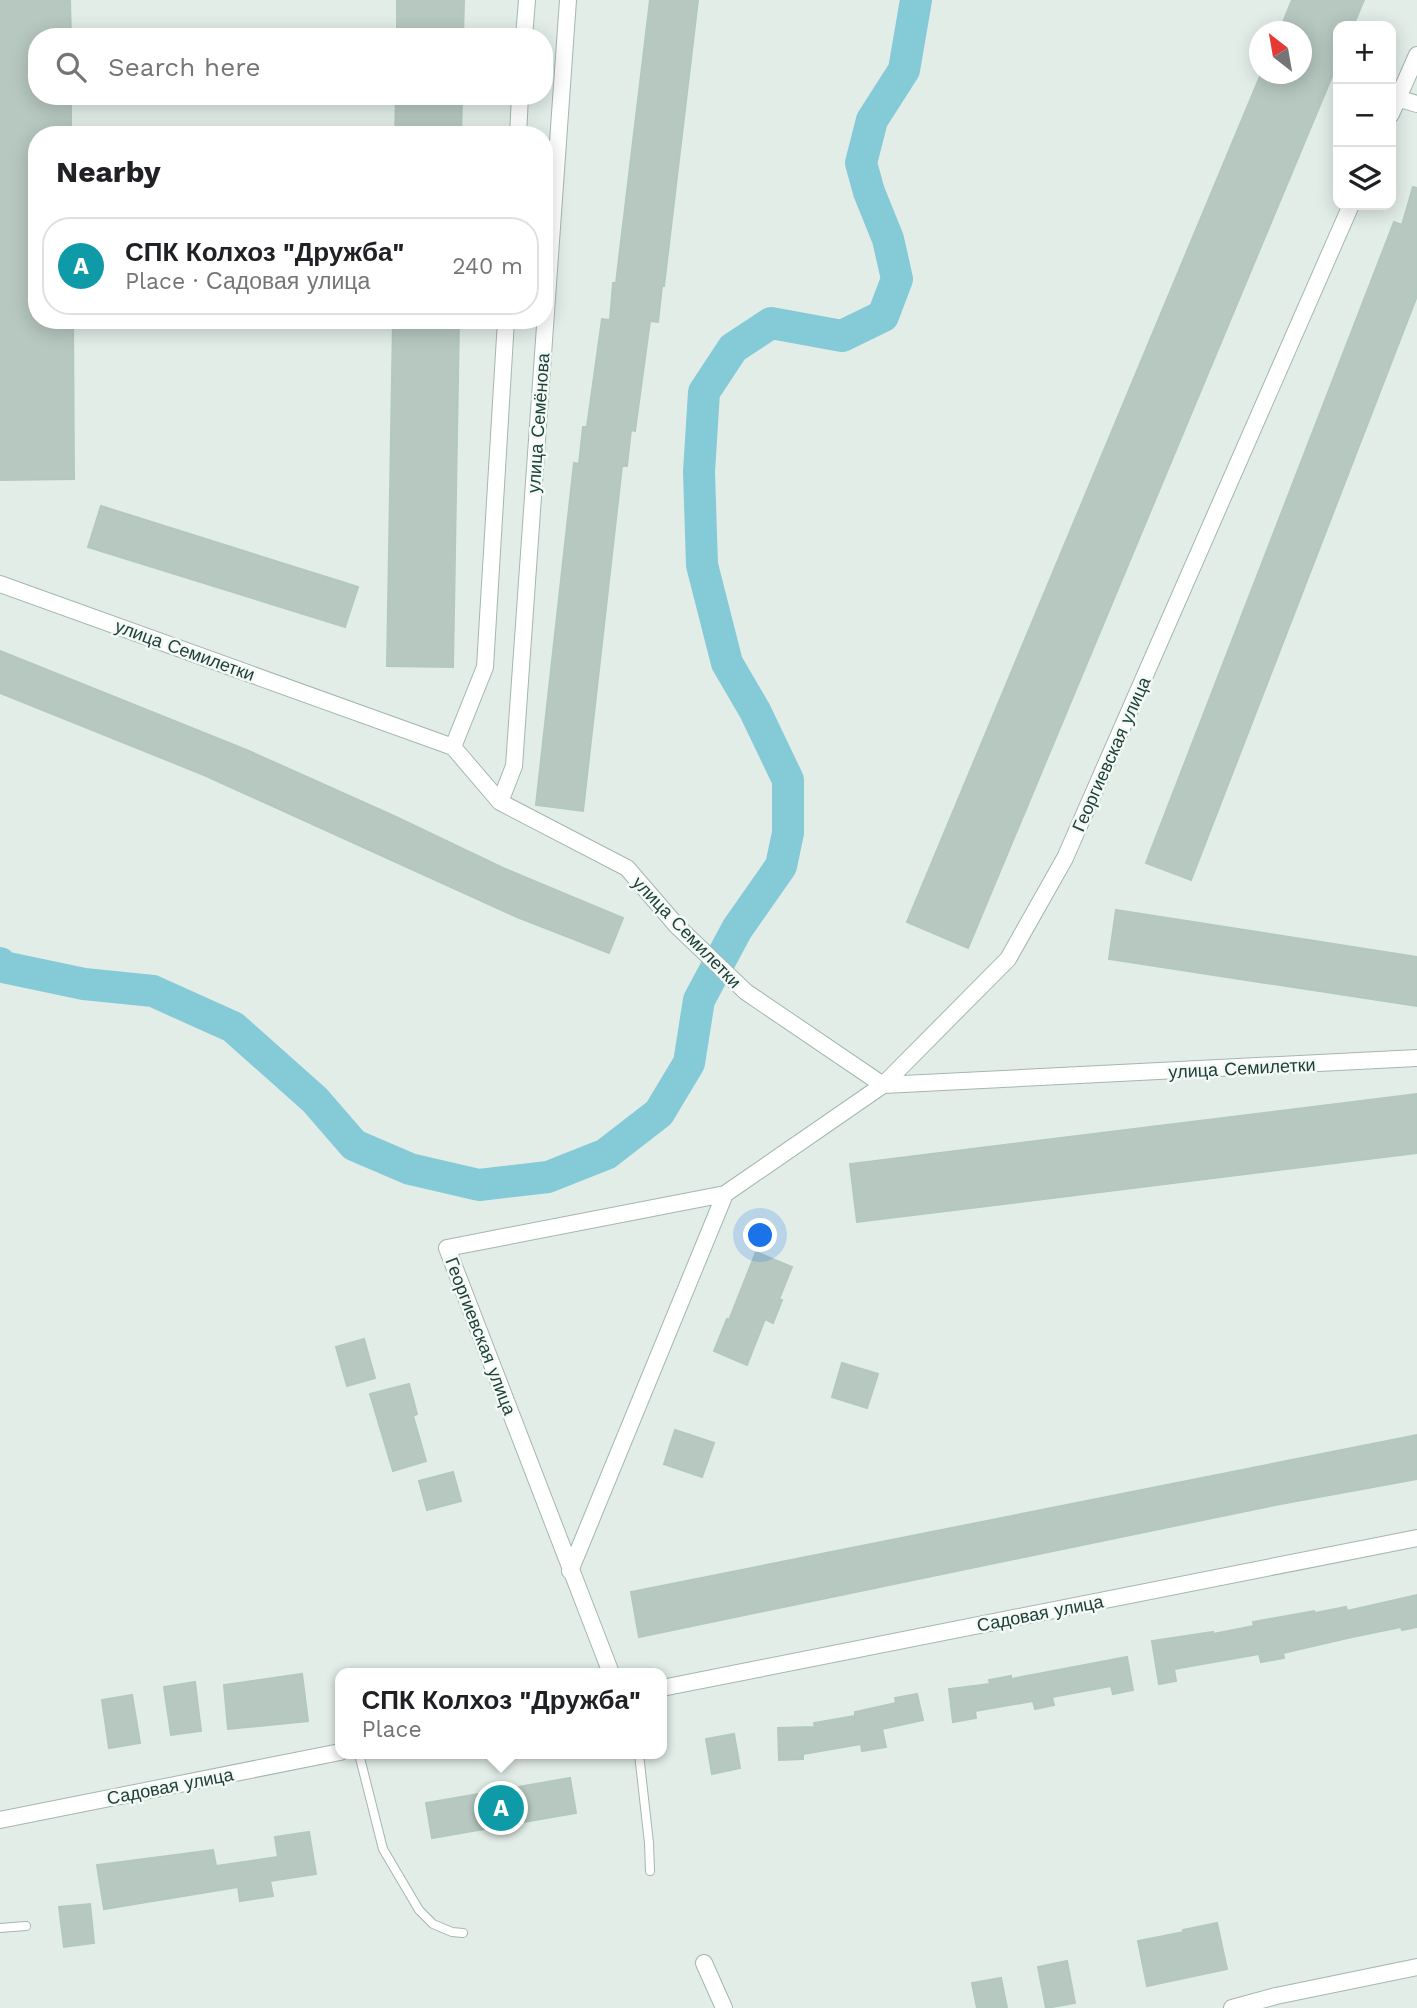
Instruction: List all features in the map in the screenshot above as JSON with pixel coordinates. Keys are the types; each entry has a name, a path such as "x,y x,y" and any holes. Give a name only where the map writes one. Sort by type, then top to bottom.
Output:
{"street":[{"path":"525,28 527,0"},
{"name":"улица Семёнова","path":"553,213 568,0"},
{"path":"1396,101 1417,54"},
{"path":"1396,106 1417,104"},
{"path":"518,126 520,105"},
{"name":"Георгиевская улица","path":"609,1668 447,1248 725,1194 883,1085 1008,959 1065,858 1349,210"},
{"path":"453,747 485,667 505,329"},
{"name":"улица Семёнова","path":"500,802 514,766 545,329"},
{"name":"улица Семилетки","path":"0,584 453,747 500,802 627,868 677,926 746,992 883,1085 1417,1058"},
{"path":"570,1571 725,1194"},
{"name":"Садовая улица","path":"667,1687 1417,1538"},
{"name":"Садовая улица","path":"0,1820 335,1753"},
{"path":"704,1963 724,2008"},
{"path":"1232,2008 1417,1966"}],"lane":[{"path":"360,1759 383,1849 419,1910 433,1924 452,1932 463,1933"},
{"path":"640,1759 650,1871"},
{"path":"0,1928 26,1926"}],"building":[{"path":"0,0 70,0 71,28 28,28 28,105 71,105 71,126 28,126 28,329 73,329 74,479 0,480"},
{"path":"397,0 464,0 463,28 397,28"},
{"path":"650,0 698,0 664,286 658,322 650,321 635,431 631,430 627,466 622,466 583,811 536,805 574,463 579,464 583,427 587,427 602,319 610,320"},
{"path":"1292,0 1364,0 1355,21 1333,21 1333,74 968,948 907,922 1257,84 1312,84 1312,21 1283,21"},
{"path":"396,105 462,105 461,126 395,126"},
{"path":"1413,187 1417,188 1417,296 1191,880 1146,863 1394,222 1402,225"},
{"path":"393,329 459,329 453,667 387,666"},
{"path":"101,506 358,587 345,627 88,547"},
{"path":"0,651 249,751 503,868 623,918 609,953 517,917 204,775 0,693"},
{"path":"1116,910 1417,957 1417,1006 1109,959"},
{"path":"1417,1094 1417,1153 857,1222 850,1164"},
{"path":"756,1252 792,1267 773,1323 765,1319 747,1365 714,1351"},
{"path":"364,1339 375,1378 347,1386 336,1347"},
{"path":"842,1363 878,1374 867,1408 832,1397"},
{"path":"409,1384 417,1414 413,1416 426,1461 393,1471 370,1394"},
{"path":"675,1430 714,1443 702,1477 664,1464"},
{"path":"1417,1435 1417,1479 1275,1505 639,1637 631,1592"},
{"path":"453,1472 461,1501 427,1510 419,1481"},
{"path":"1417,1595 1417,1627 1402,1630 1401,1627 1352,1637 1283,1653 1284,1658 1261,1662 1259,1654 1174,1669 1176,1681 1159,1684 1152,1641 1213,1634 1254,1626 1253,1622 1314,1611 1315,1613 1346,1607 1347,1611"},
{"path":"1127,1657 1133,1690 1113,1694 1111,1686 1052,1697 1054,1705 1035,1709 1033,1701 975,1711 976,1718 953,1722 949,1689 990,1684 989,1680 1011,1676 1011,1679"},
{"path":"302,1674 308,1721 228,1729 224,1685"},
{"path":"195,1682 201,1731 171,1735 164,1687"},
{"path":"917,1694 923,1720 882,1729 886,1747 862,1751 861,1744 803,1754 803,1759 779,1760 778,1728 815,1727 814,1723 855,1716 855,1712 896,1703 895,1698"},
{"path":"132,1695 140,1743 109,1748 102,1700"},
{"path":"734,1734 740,1768 712,1774 706,1739"},
{"path":"570,1778 576,1813 432,1838 426,1803"},
{"path":"309,1832 316,1874 270,1881 273,1896 240,1901 238,1887 104,1909 97,1865 213,1850 216,1866 278,1857 275,1837"},
{"path":"90,1904 94,1943 64,1947 59,1907"},
{"path":"1217,1923 1227,1969 1147,1986 1138,1941"},
{"path":"1067,1961 1075,2003 1046,2008 1038,1967"},
{"path":"1001,1978 1007,2008 977,2008 972,1983"}],"waterway":[{"path":"0,963 3,967 84,984 153,991 233,1027 315,1100 354,1145 410,1169 479,1185 548,1177 606,1154 659,1113 689,1063 699,1000 737,929 781,866 788,833 788,780 755,711 727,663 702,565 699,472 704,392 733,348 771,323 842,336 883,316 897,279 888,239 869,192 861,163 872,120 904,70 916,0"}],"place":[{"name":"СПК Колхоз \"Дружба\"","path":"501,1808"}]}
